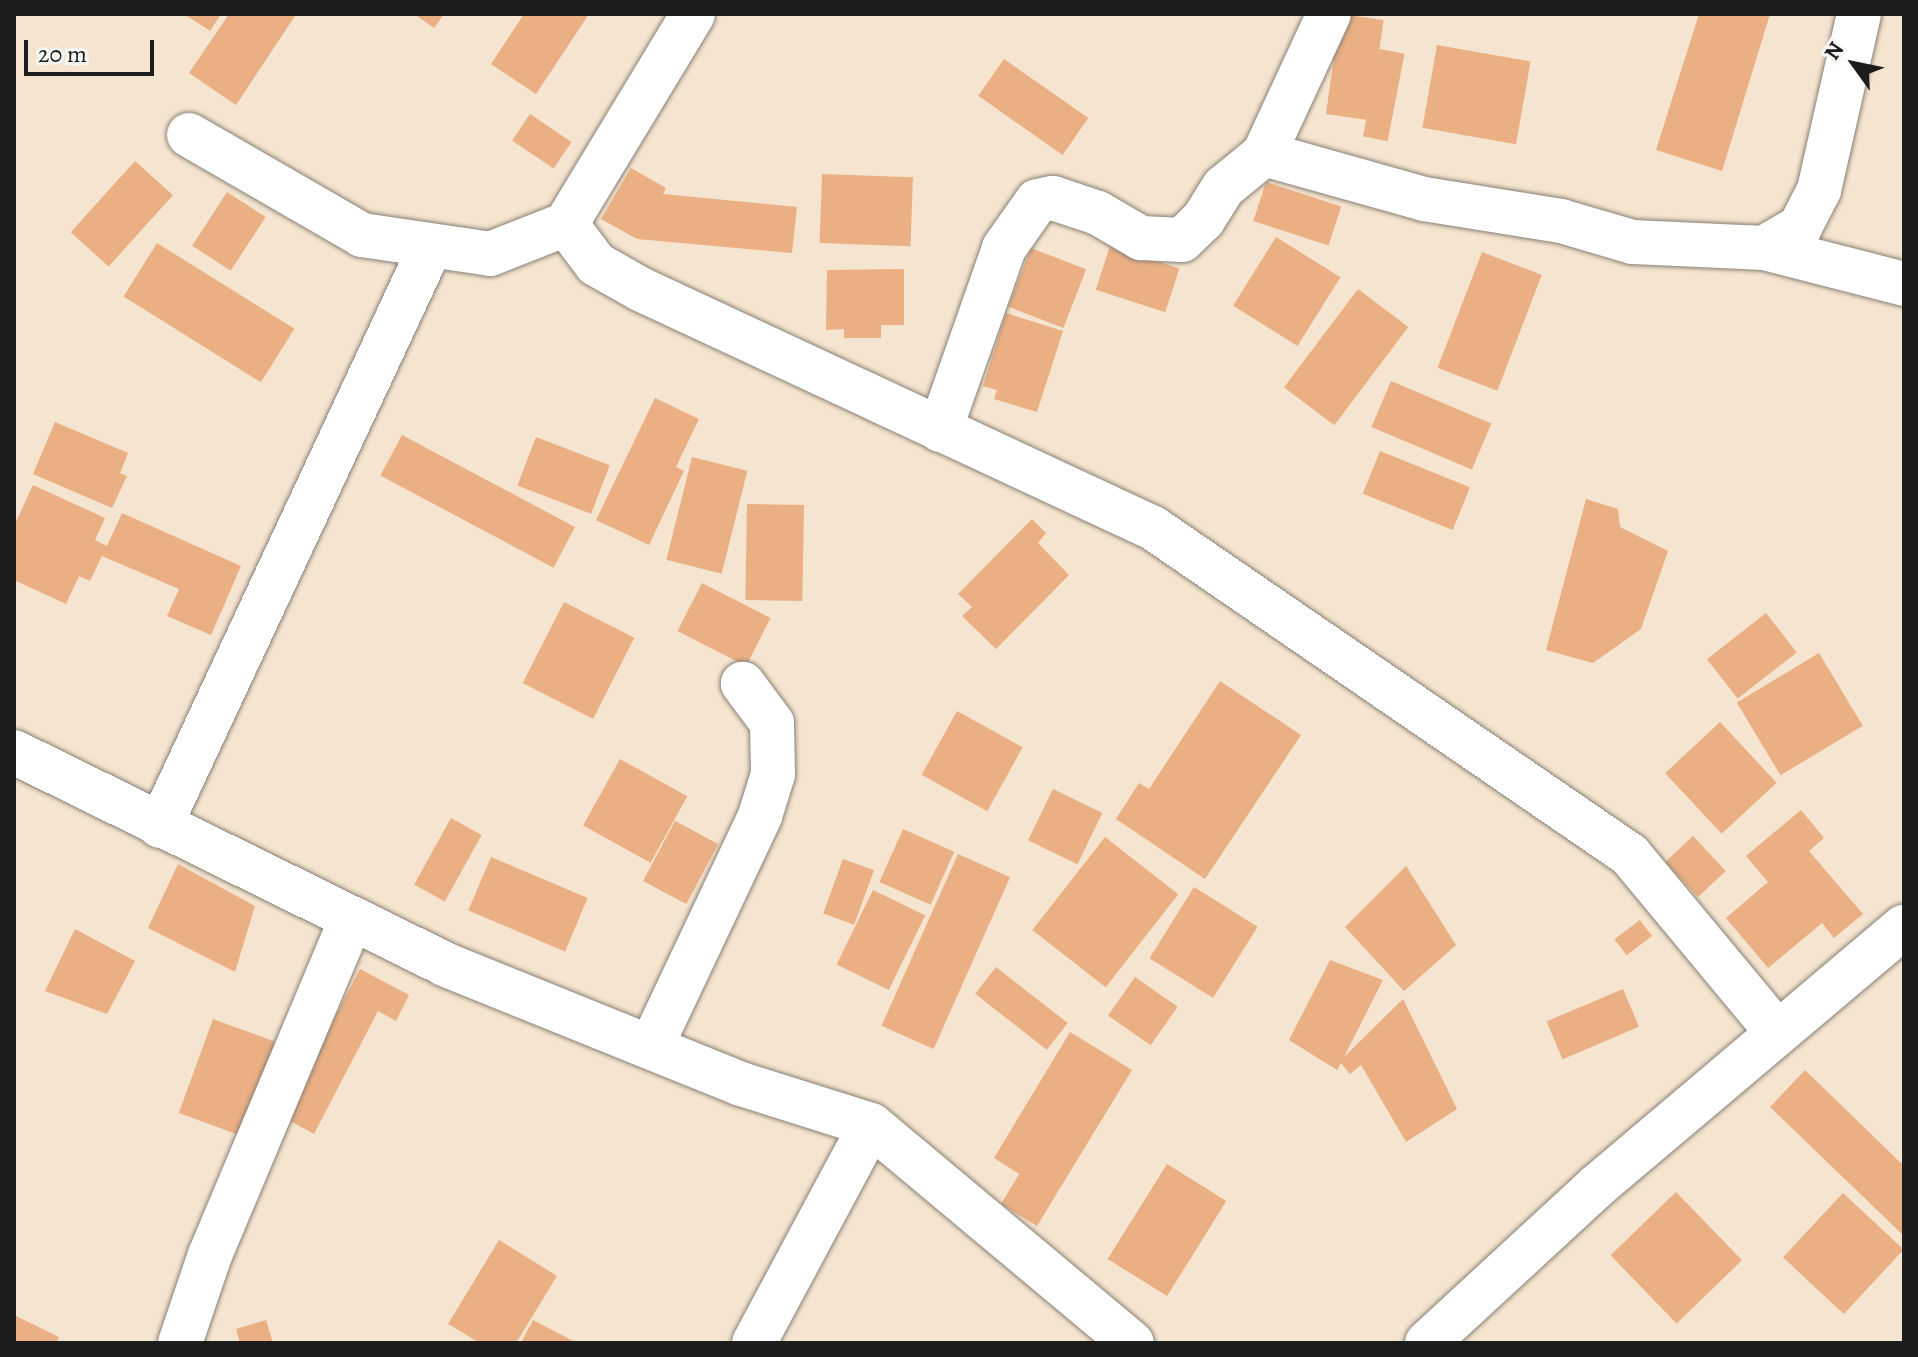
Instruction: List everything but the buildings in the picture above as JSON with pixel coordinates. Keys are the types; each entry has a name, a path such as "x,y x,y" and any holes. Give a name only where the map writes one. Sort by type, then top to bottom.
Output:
{"street":[{"path":"189,135 341,226 362,235 490,254 566,224 693,14"},
{"path":"940,430 1004,248 1037,201 1053,198 1098,213 1141,238 1182,240 1203,220 1224,187 1264,154 1329,14"},
{"path":"1764,248 1800,227 1819,190 1859,14"},
{"path":"1264,154 1424,199 1561,221 1633,242 1764,248 1904,284"},
{"path":"566,224 596,264 640,289 1153,528 1630,855 1776,1031"},
{"path":"160,826 431,246"},
{"path":"651,1047 760,816 773,774 772,723 743,684"},
{"path":"14,752 444,964 741,1084 871,1125 1132,1343"},
{"path":"180,1343 210,1255 351,919"},
{"path":"1427,1343 1776,1031 1904,927"},
{"path":"754,1343 871,1125"}]}
